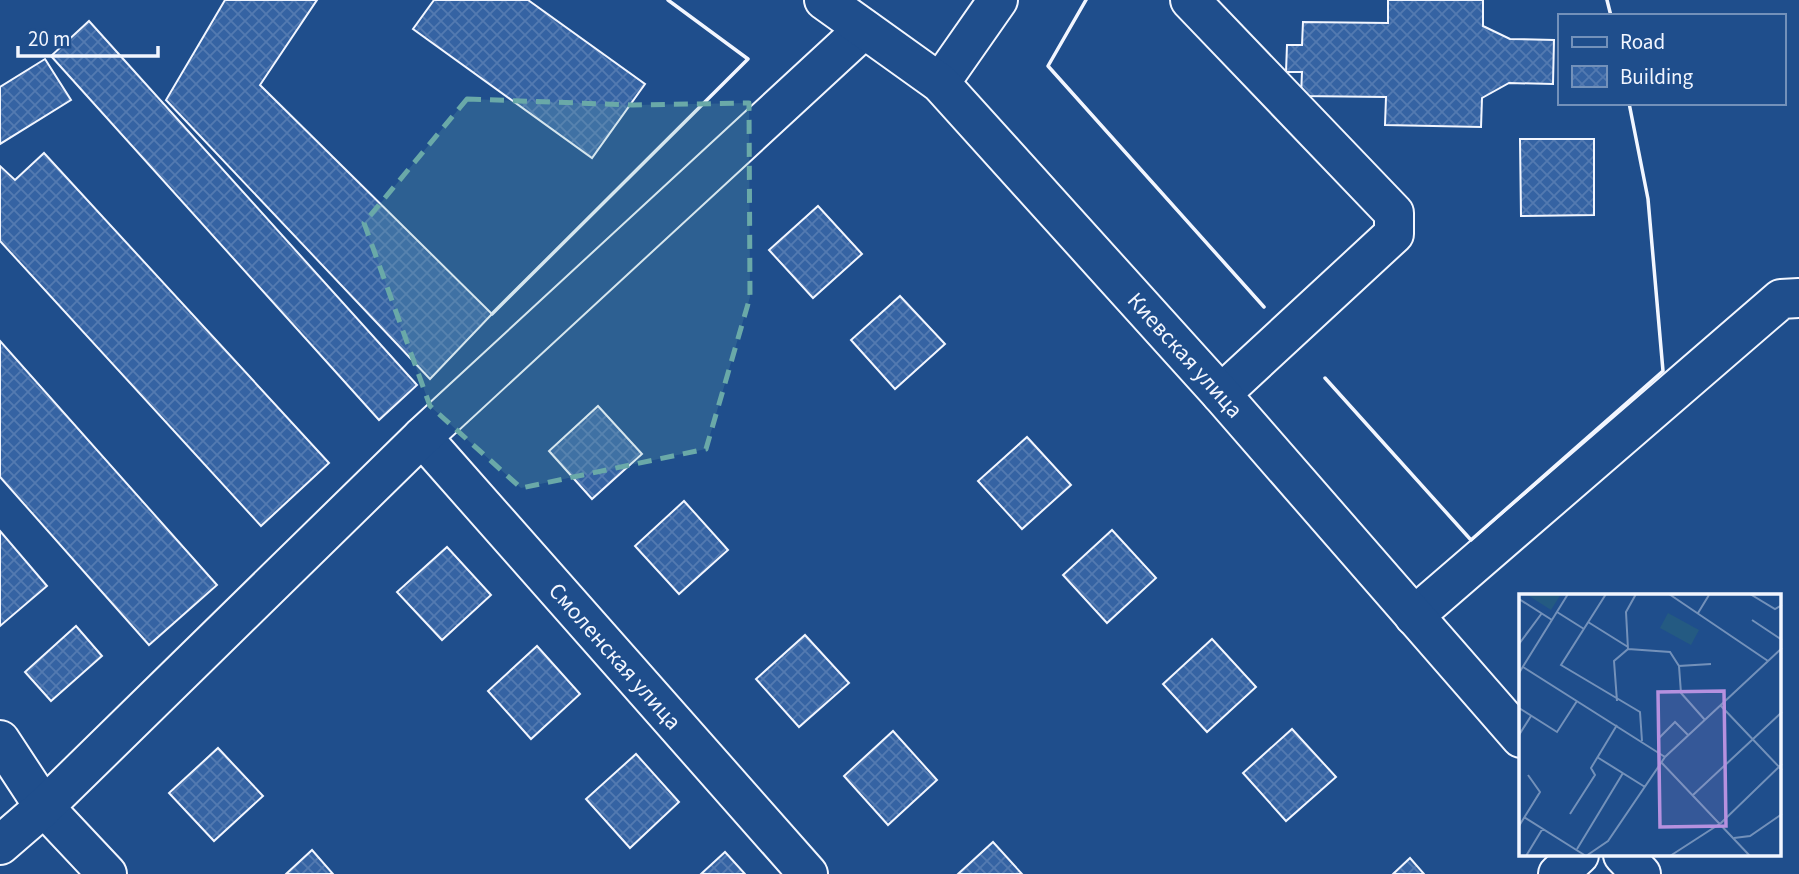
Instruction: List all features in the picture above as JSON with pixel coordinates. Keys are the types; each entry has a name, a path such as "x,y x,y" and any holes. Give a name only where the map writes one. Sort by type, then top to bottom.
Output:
{"street":[{"name":"Киевская улица","path":"824,0 940,83 1221,394 1519,736"},
{"path":"940,83 998,0"},
{"path":"1190,0 1394,213 1394,234 1221,394"},
{"path":"0,845 44,807 422,437 864,29"},
{"path":"1414,616 1781,299 1799,298"},
{"name":"Смоленская улица","path":"422,437 808,874"},
{"path":"0,740 44,807 107,874"},
{"path":"1558,874 1578,856"},
{"path":"1624,856 1641,874"}],"highlighted area":[{"path":"467,99 632,105 749,103 750,297 706,449 521,488 430,406 364,223"}],"building":[{"path":"225,0 317,0 260,85 492,314 430,379 166,100"},
{"path":"434,0 528,0 645,84 592,158 413,29"},
{"path":"1388,0 1483,0 1483,26 1510,39 1554,40 1553,84 1509,83 1482,98 1481,127 1385,125 1386,97 1301,96 1302,72 1286,72 1287,45 1302,45 1303,22 1388,23"},
{"path":"89,21 417,385 379,420 51,56"},
{"path":"45,59 71,100 0,144 0,87"},
{"path":"1520,139 1594,139 1594,215 1521,216"},
{"path":"44,153 329,463 261,526 0,241 0,166 15,180"},
{"path":"818,206 862,254 813,298 769,250"},
{"path":"900,296 945,344 895,389 851,340"},
{"path":"0,341 217,585 149,645 0,477"},
{"path":"598,406 642,454 592,499 549,451"},
{"path":"1027,437 1071,485 1022,529 978,481"},
{"path":"684,501 728,550 679,594 635,546"},
{"path":"1112,530 1156,578 1107,623 1063,575"},
{"path":"0,531 47,586 0,626"},
{"path":"447,547 491,595 442,640 397,592"},
{"path":"76,626 102,656 51,701 25,672"},
{"path":"805,635 849,683 799,727 756,679"},
{"path":"1212,639 1256,687 1207,732 1163,684"},
{"path":"537,646 580,694 531,739 488,691"},
{"path":"1292,729 1336,777 1286,821 1243,773"},
{"path":"893,731 937,780 888,825 844,776"},
{"path":"218,748 263,796 214,841 169,793"},
{"path":"636,754 679,802 630,848 586,799"},
{"path":"993,842 1022,874 958,874"},
{"path":"312,850 333,874 286,874"},
{"path":"725,852 745,874 701,874"},
{"path":"1410,858 1424,874 1393,874"}],"wall":[{"path":"492,314 748,59 668,0"},
{"path":"1086,0 1048,66 1264,307"},
{"path":"1607,0 1610,14"},
{"path":"1325,378 1471,540 1663,371 1648,199 1629,105"}]}
